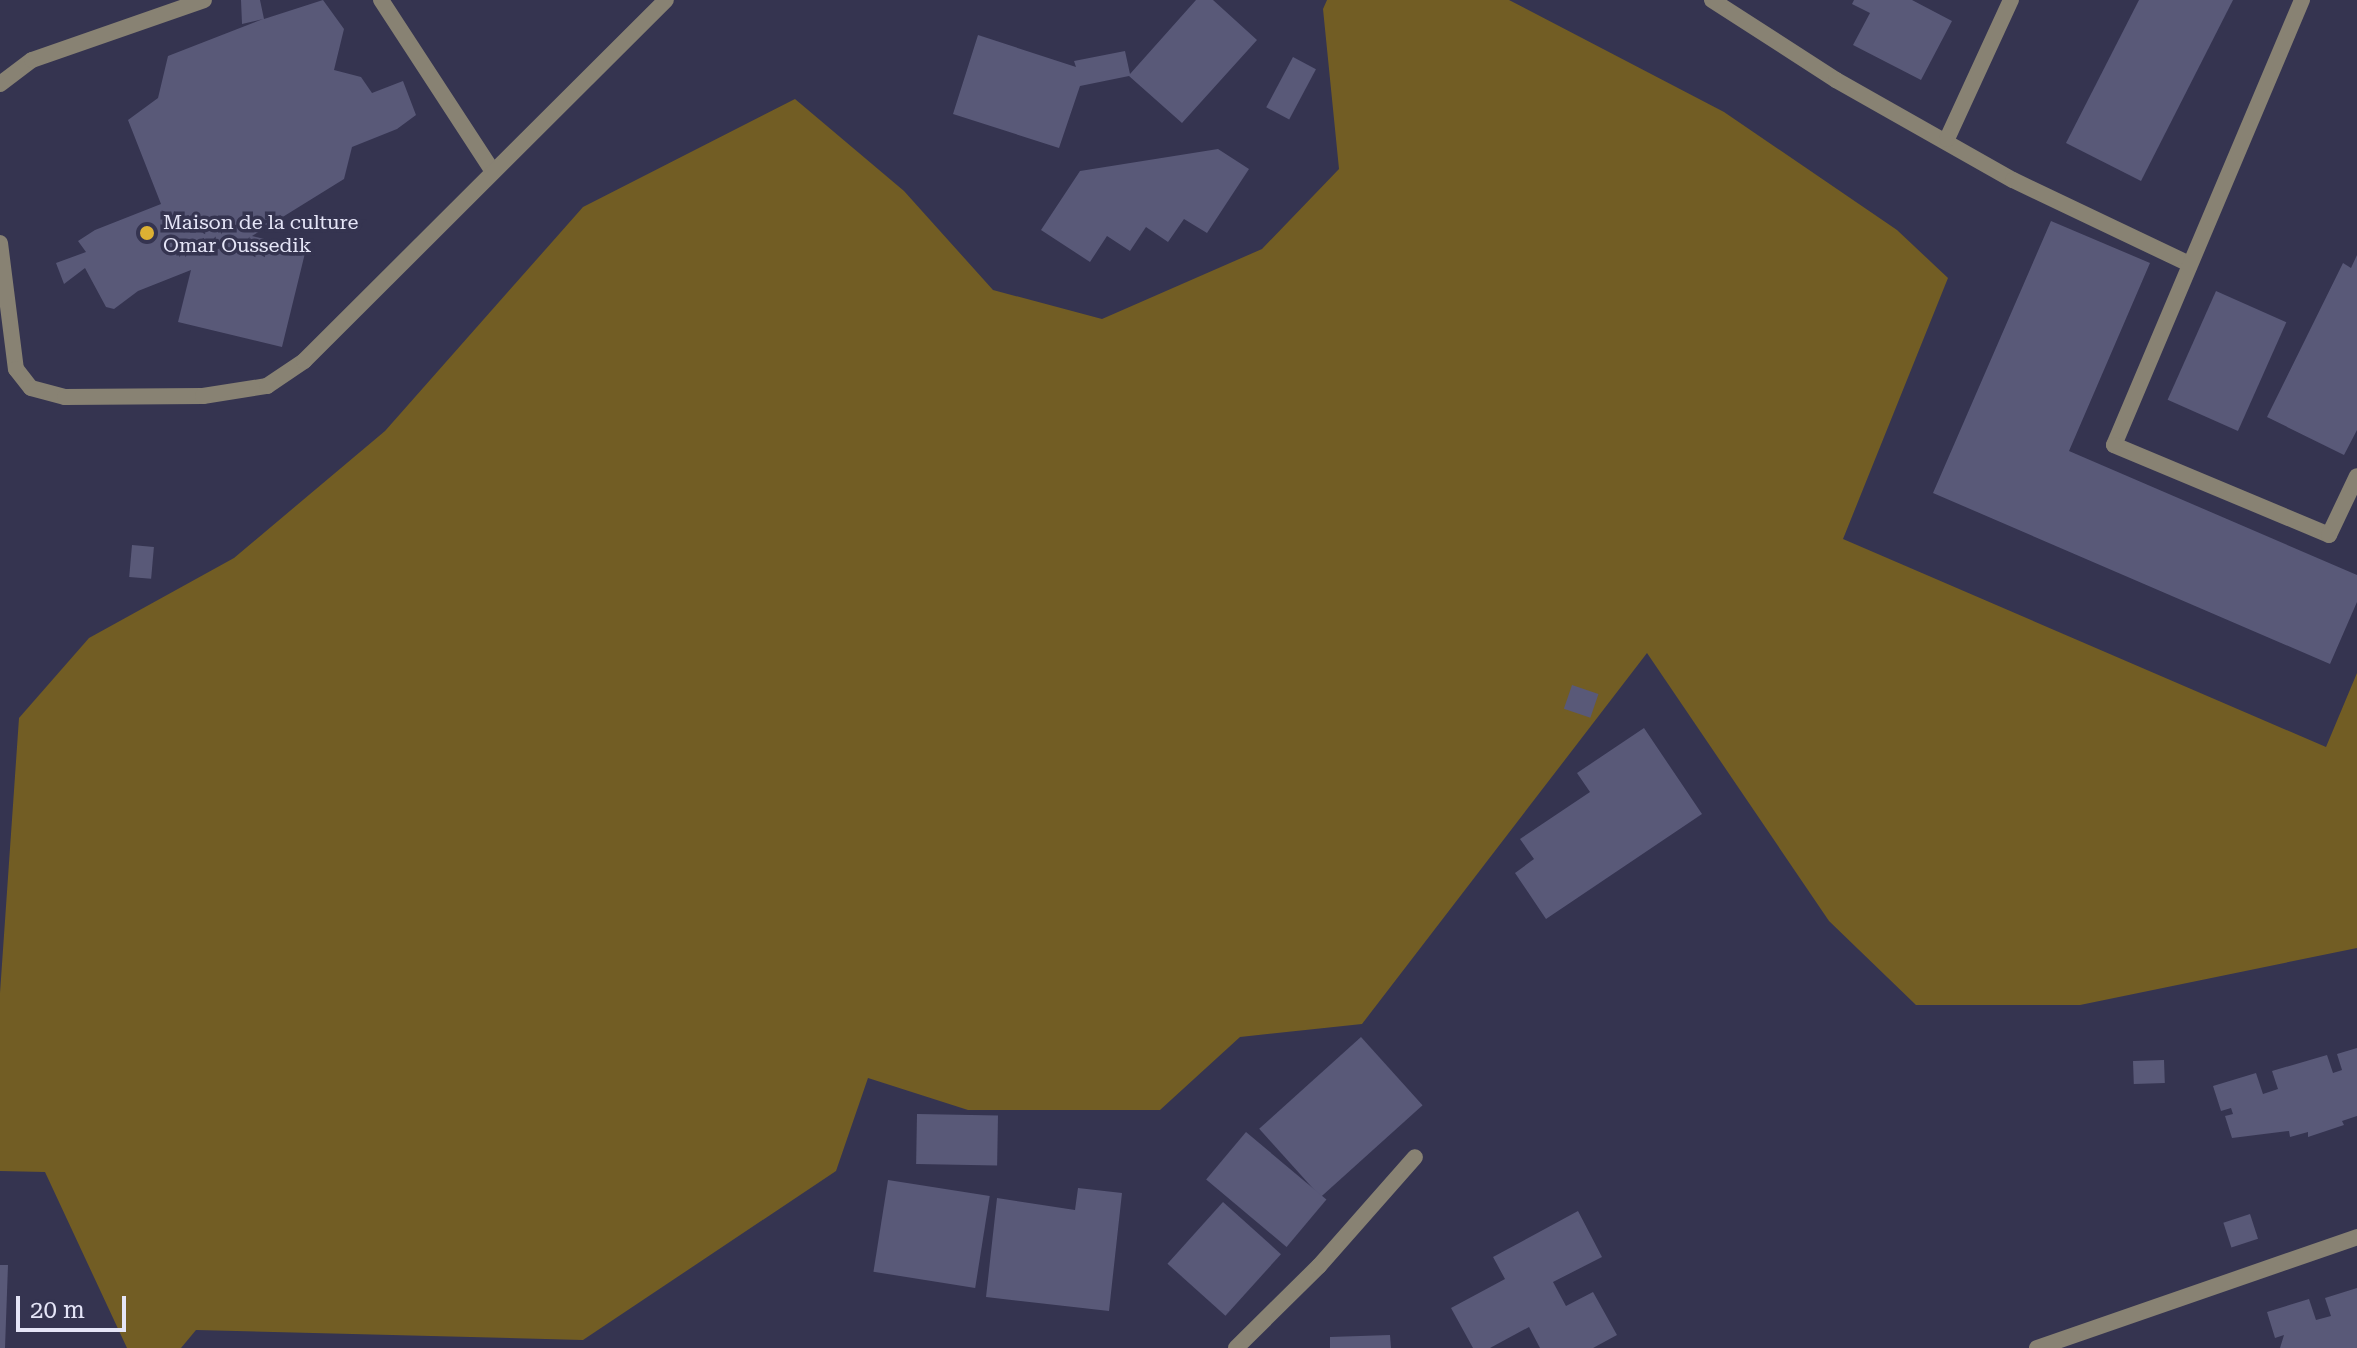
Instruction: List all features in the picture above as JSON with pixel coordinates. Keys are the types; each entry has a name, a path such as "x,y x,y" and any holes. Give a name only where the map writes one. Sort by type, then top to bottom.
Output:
{"street":[{"path":"0,84 32,60 204,0"},
{"path":"381,0 493,172"},
{"path":"0,243 16,369 31,388 65,397 203,396 267,386 304,361 666,0"},
{"path":"1947,139 2011,0"},
{"path":"2302,0 2187,263 2114,445 2329,535 2357,476"},
{"path":"1717,1 1836,80 1947,139 2013,180 2187,263"},
{"path":"1236,1348 1319,1266 1415,1157"},
{"path":"2037,1348 2357,1237"}],"shaded area":[{"path":"1327,0 1509,0 1724,112 1897,230 1948,278 1843,539 2326,747 2357,673 2357,948 2080,1005 1916,1005 1829,921 1647,653 1362,1024 1240,1037 1160,1110 968,1110 868,1078 836,1171 583,1340 196,1330 181,1348 127,1348 45,1172 0,1171 0,993 19,718 89,638 234,558 385,431 583,207 795,99 904,191 993,290 1102,319 1262,249 1339,169 1323,9"}],"building":[{"path":"241,0 260,0 264,19 323,0 344,29 334,70 361,77 372,93 403,81 416,115 397,129 352,147 344,179 252,236 306,249 282,347 178,322 191,270 138,291 114,309 106,307 85,268 64,284 56,263 86,252 78,241 95,230 161,204 128,120 158,98 168,56 263,19 242,24"},
{"path":"1196,0 1213,0 1257,40 1182,123 1129,76 1080,86 1059,148 953,114 978,35 1076,67 1074,61 1125,51 1130,74"},
{"path":"1854,0 1912,0 1952,21 1921,80 1853,45 1870,13 1852,4"},
{"path":"2139,0 2233,0 2141,181 2066,143"},
{"path":"1293,57 1316,69 1289,120 1266,107"},
{"path":"1218,149 1249,169 1207,233 1184,219 1168,242 1146,227 1130,251 1107,236 1090,262 1041,230 1080,171"},
{"path":"2051,221 2150,263 2069,451 2357,575 2357,602 2330,664 1933,493"},
{"path":"2357,255 2357,430 2344,455 2267,417 2343,263 2351,268"},
{"path":"2216,291 2286,322 2238,431 2168,400"},
{"path":"132,545 154,547 151,579 129,577"},
{"path":"1572,685 1598,694 1590,718 1564,709"},
{"path":"1644,728 1702,814 1546,919 1515,873 1534,859 1520,839 1590,792 1577,773"},
{"path":"1361,1037 1423,1105 1321,1197 1259,1129"},
{"path":"2357,1048 2357,1116 2342,1121 2344,1125 2308,1137 2308,1132 2290,1137 2289,1131 2232,1138 2225,1116 2233,1114 2231,1108 2221,1111 2213,1086 2256,1073 2263,1094 2278,1089 2272,1071 2327,1055 2333,1073 2342,1070 2337,1054"},
{"path":"2164,1060 2165,1083 2134,1084 2133,1061"},
{"path":"917,1114 998,1115 997,1165 916,1164"},
{"path":"1246,1132 1326,1199 1287,1247 1206,1179"},
{"path":"888,1180 990,1196 975,1288 873,1272"},
{"path":"1078,1188 1122,1193 1109,1311 986,1297 997,1198 1075,1210"},
{"path":"1223,1202 1281,1254 1225,1316 1167,1264"},
{"path":"1578,1211 1602,1257 1553,1282 1566,1306 1593,1292 1617,1335 1593,1348 1540,1348 1529,1327 1490,1348 1473,1348 1451,1308 1505,1279 1493,1257"},
{"path":"2250,1214 2258,1239 2231,1247 2223,1223"},
{"path":"0,1265 8,1265 5,1348 0,1348"},
{"path":"2357,1288 2357,1348 2280,1348 2284,1335 2275,1338 2267,1312 2309,1299 2316,1320 2331,1316 2325,1298"},
{"path":"1390,1335 1391,1348 1330,1348 1330,1337"}],"place":[{"name":"Maison de la culture Omar Oussedik","path":"147,233"}]}
